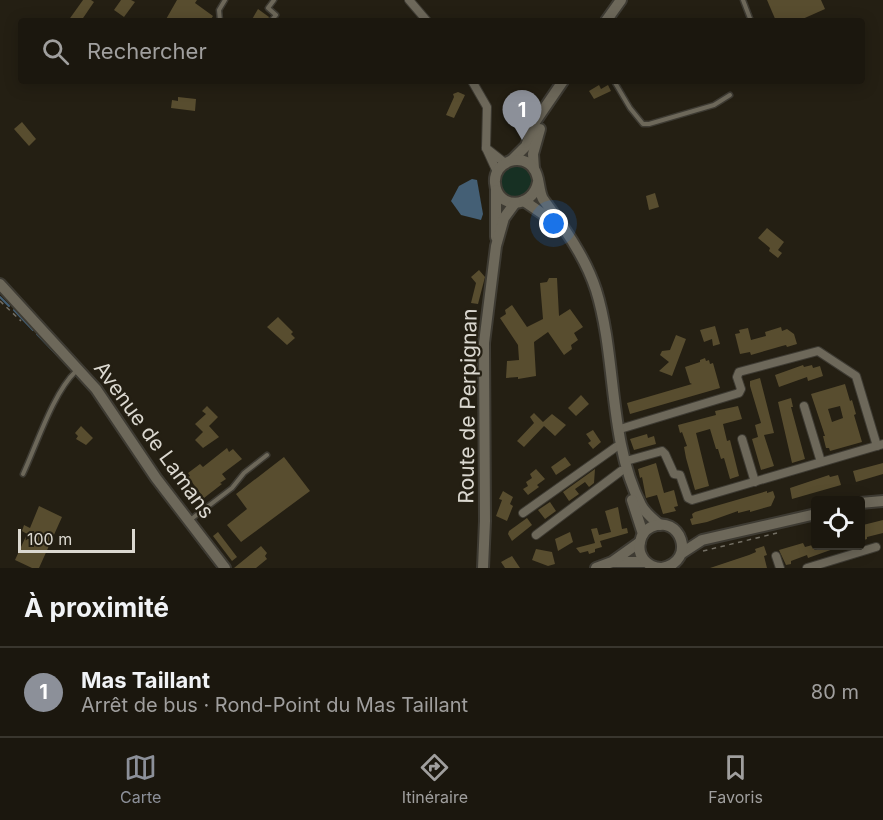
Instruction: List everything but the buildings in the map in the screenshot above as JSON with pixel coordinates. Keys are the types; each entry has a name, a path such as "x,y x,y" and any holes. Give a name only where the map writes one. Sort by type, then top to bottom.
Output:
{"main road":[{"path":"608,18 621,0"},
{"path":"560,86 535,122 526,147 497,172 496,190 504,199 520,202 551,221 567,244 585,280 597,324 616,447 641,522 639,549 645,562"},
{"path":"560,86 537,137 533,154 534,169 543,199 571,237 583,258 596,290 605,327 623,466 641,506 660,525 673,528 678,533 682,539 682,553"},
{"path":"508,161 524,161 534,169"},
{"path":"520,202 534,194 538,182"},
{"name":"Route de Perpignan","path":"483,568 484,344 496,246 496,190"},
{"name":"Route de Perpignan","path":"496,246 504,218 520,202"},
{"name":"Avenue de Lamans","path":"0,284 96,388 142,459 225,568"},
{"path":"865,503 883,501"},
{"path":"612,562 645,562 661,568 674,564 682,553 702,540 811,515"},
{"path":"596,568 612,562 641,538 648,529 660,525"},
{"path":"678,533 702,540"}],"street":[{"path":"409,0 424,18"},
{"path":"474,84 487,107 486,148 497,172"},
{"path":"486,148 508,161"},
{"path":"536,535 623,466 662,452 674,474 680,475 688,498 692,500 880,445 856,376 819,351 739,372 737,377 741,389 739,393 620,429"},
{"path":"804,406 821,462"},
{"path":"742,439 755,482"},
{"path":"522,513 616,447"},
{"path":"807,568 876,547"},
{"path":"776,556 780,568"}],"lane":[{"path":"220,18 219,10 225,0"},
{"path":"274,0 268,8 276,15 274,18"},
{"path":"743,0 750,18"},
{"path":"616,84 630,108 643,123 649,124 714,105 730,95"},
{"path":"23,474 64,384 79,368"},
{"path":"189,521 232,488 244,473 267,455"}],"path":[{"path":"0,301 25,326"},
{"path":"682,553 694,553 776,533"}],"green space":[{"path":"516,165 527,170 532,181 527,192 516,197 505,192 500,181 505,170"}],"water":[{"path":"472,179 477,180 483,214 481,220 461,215 451,201 459,186"}],"waterway":[{"path":"0,297 9,306"},
{"path":"14,310 33,330"},
{"path":"37,334 61,359"},
{"path":"192,534 218,568"}],"place":[{"name":"Mas Taillant","path":"522,140"}]}
